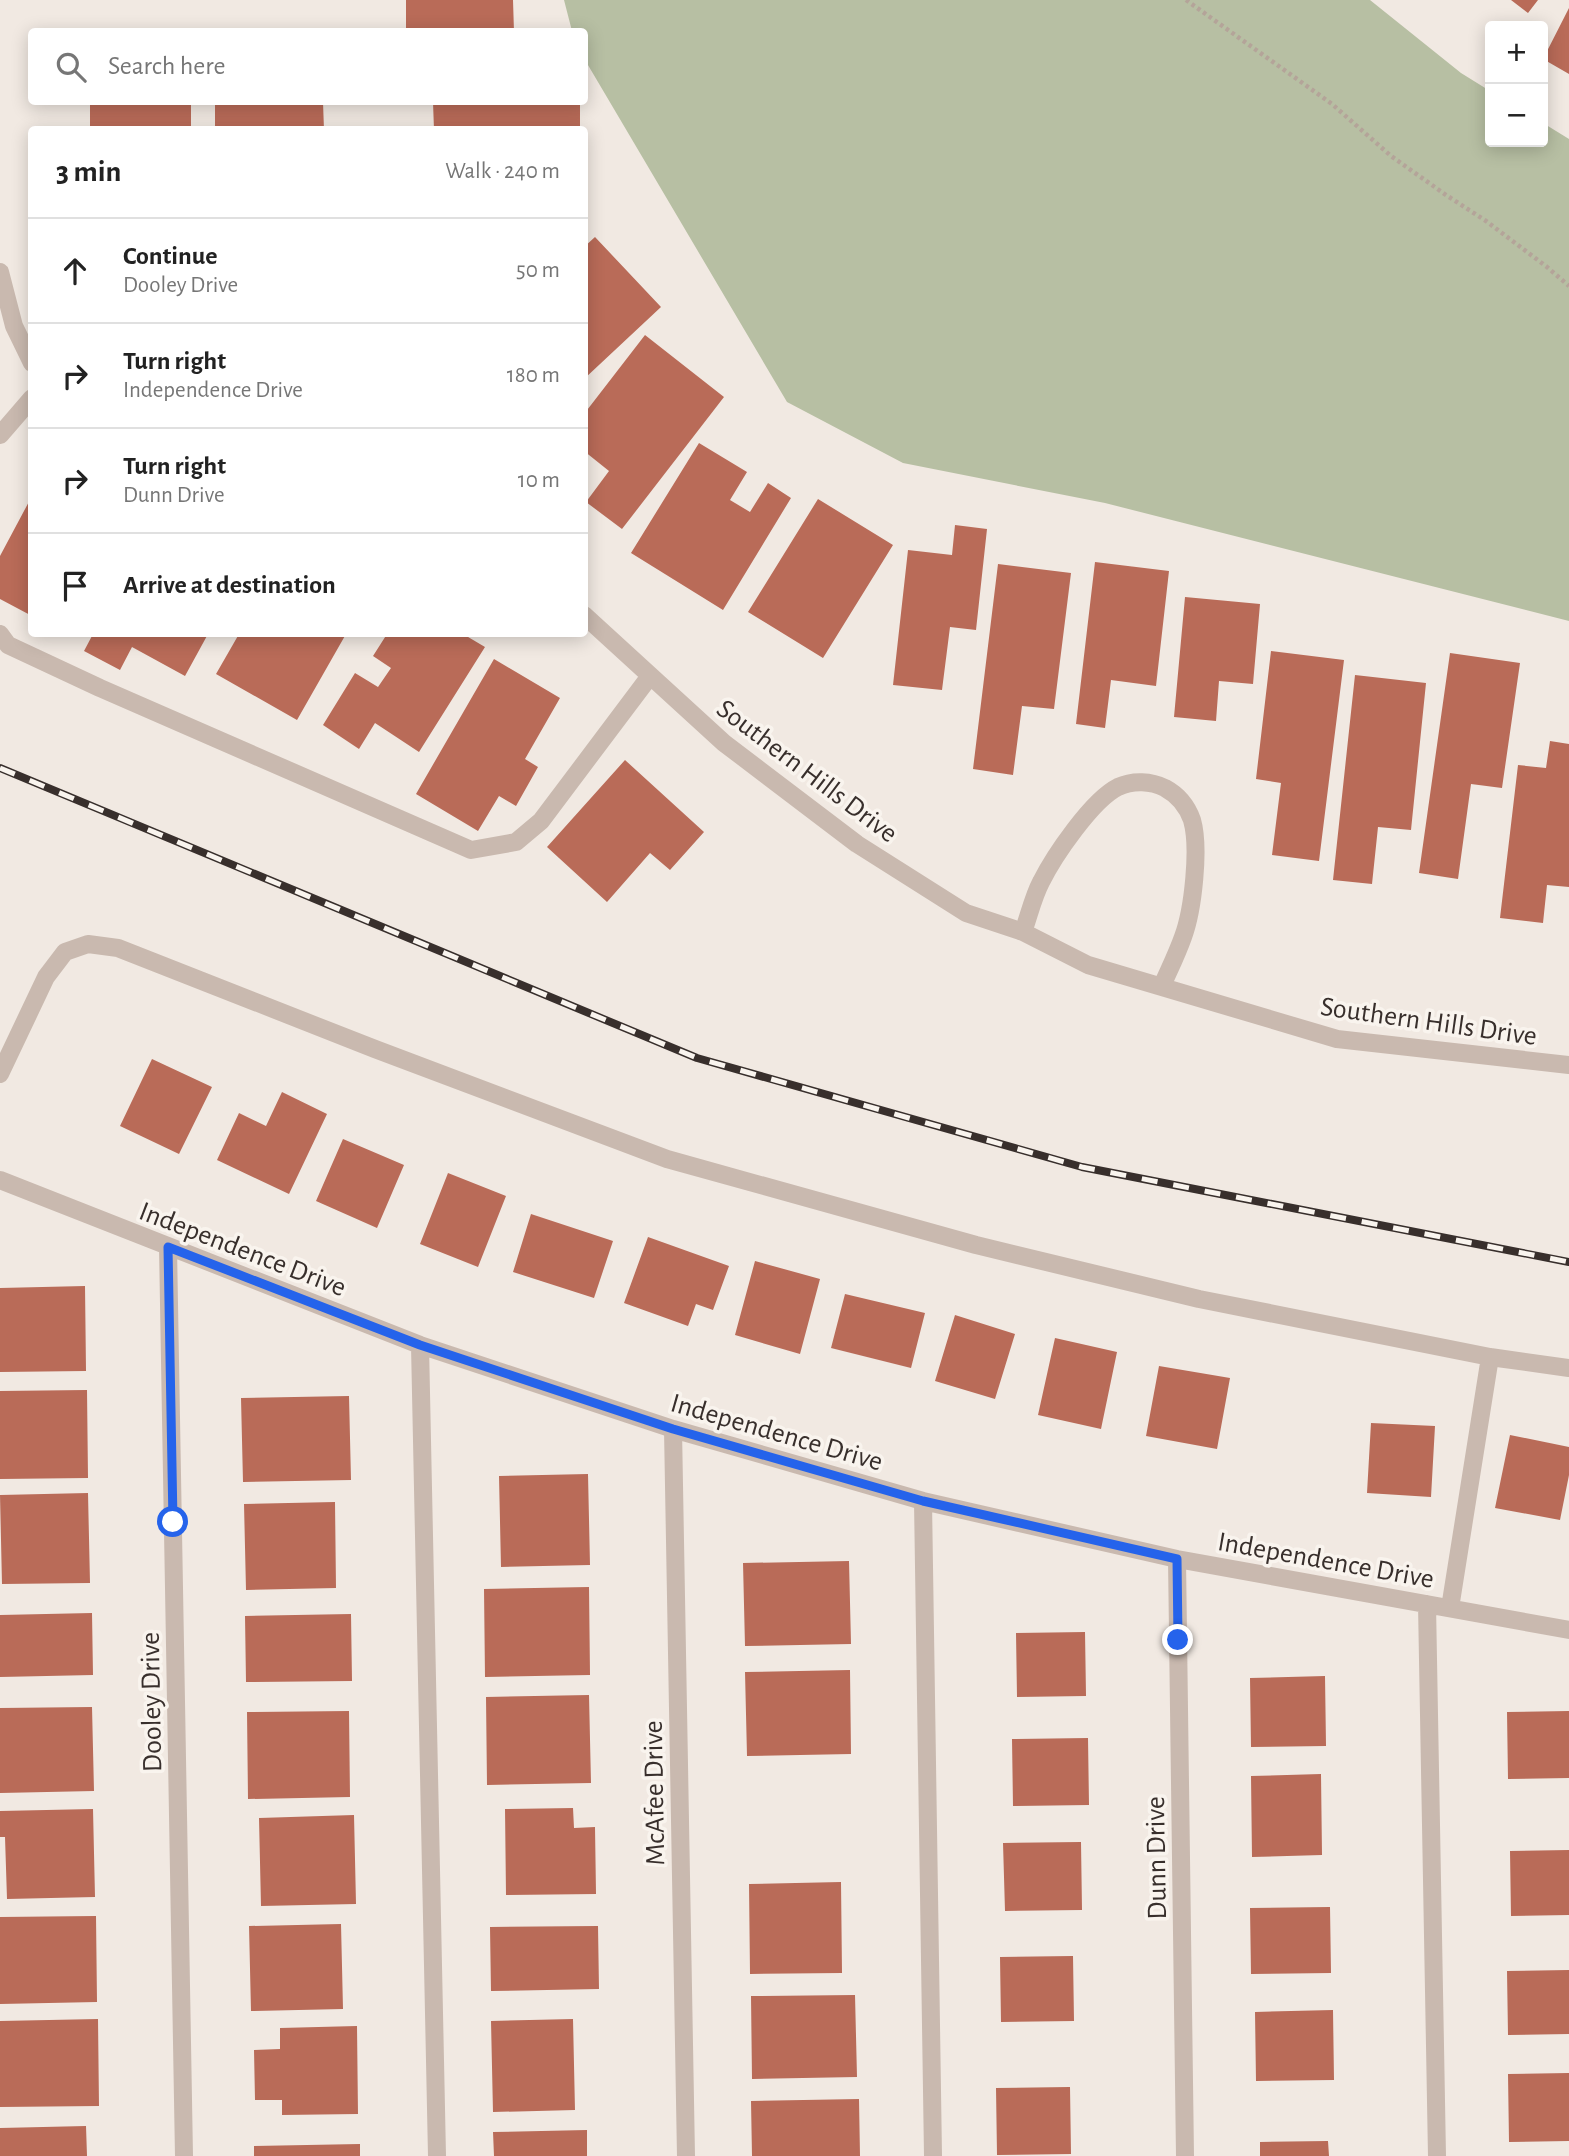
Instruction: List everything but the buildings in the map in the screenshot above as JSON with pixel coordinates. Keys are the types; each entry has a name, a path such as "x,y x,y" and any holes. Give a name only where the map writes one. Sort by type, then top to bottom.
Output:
{"street":[{"path":"0,272 14,326 28,355"},
{"path":"0,435 28,403"},
{"name":"Southern Hills Drive","path":"588,619 724,743 857,844 966,914 1023,932 1088,965 1337,1039 1569,1065"},
{"path":"0,634 8,645 100,688 471,850 516,842 541,821 650,676"},
{"path":"1023,932 1040,883 1080,824 1104,797 1127,784 1145,782 1163,787 1178,797 1188,812 1194,829 1195,864 1192,900 1184,935 1162,986"},
{"path":"0,1074 46,977 65,952 88,944 118,948 667,1159 976,1245 1186,1296 1490,1357 1569,1368"},
{"name":"Independence Drive","path":"0,1180 420,1345 673,1429 923,1501 1177,1559 1569,1630"},
{"name":"Dooley Drive","path":"168,1247 184,2156"},
{"path":"420,1345 437,2156"},
{"path":"1450,1608 1490,1357"},
{"name":"McAfee Drive","path":"673,1429 686,2156"},
{"path":"923,1501 933,2156"},
{"name":"Dunn Drive","path":"1177,1559 1185,2156"},
{"path":"1427,1604 1437,2156"}],"path":[{"path":"1186,0 1332,104 1391,156 1486,221 1569,286"}],"green space":[{"path":"564,0 1370,0 1461,73 1485,88 1485,147 1548,147 1548,126 1569,139 1569,621 1105,503 903,463 787,402 588,65 588,28 571,28"}],"railway":[{"path":"0,768 697,1058 1082,1167 1569,1262"}],"route":[{"path":"173,1522 168,1247 420,1345 673,1429 923,1501 1177,1559 1178,1640"}]}
